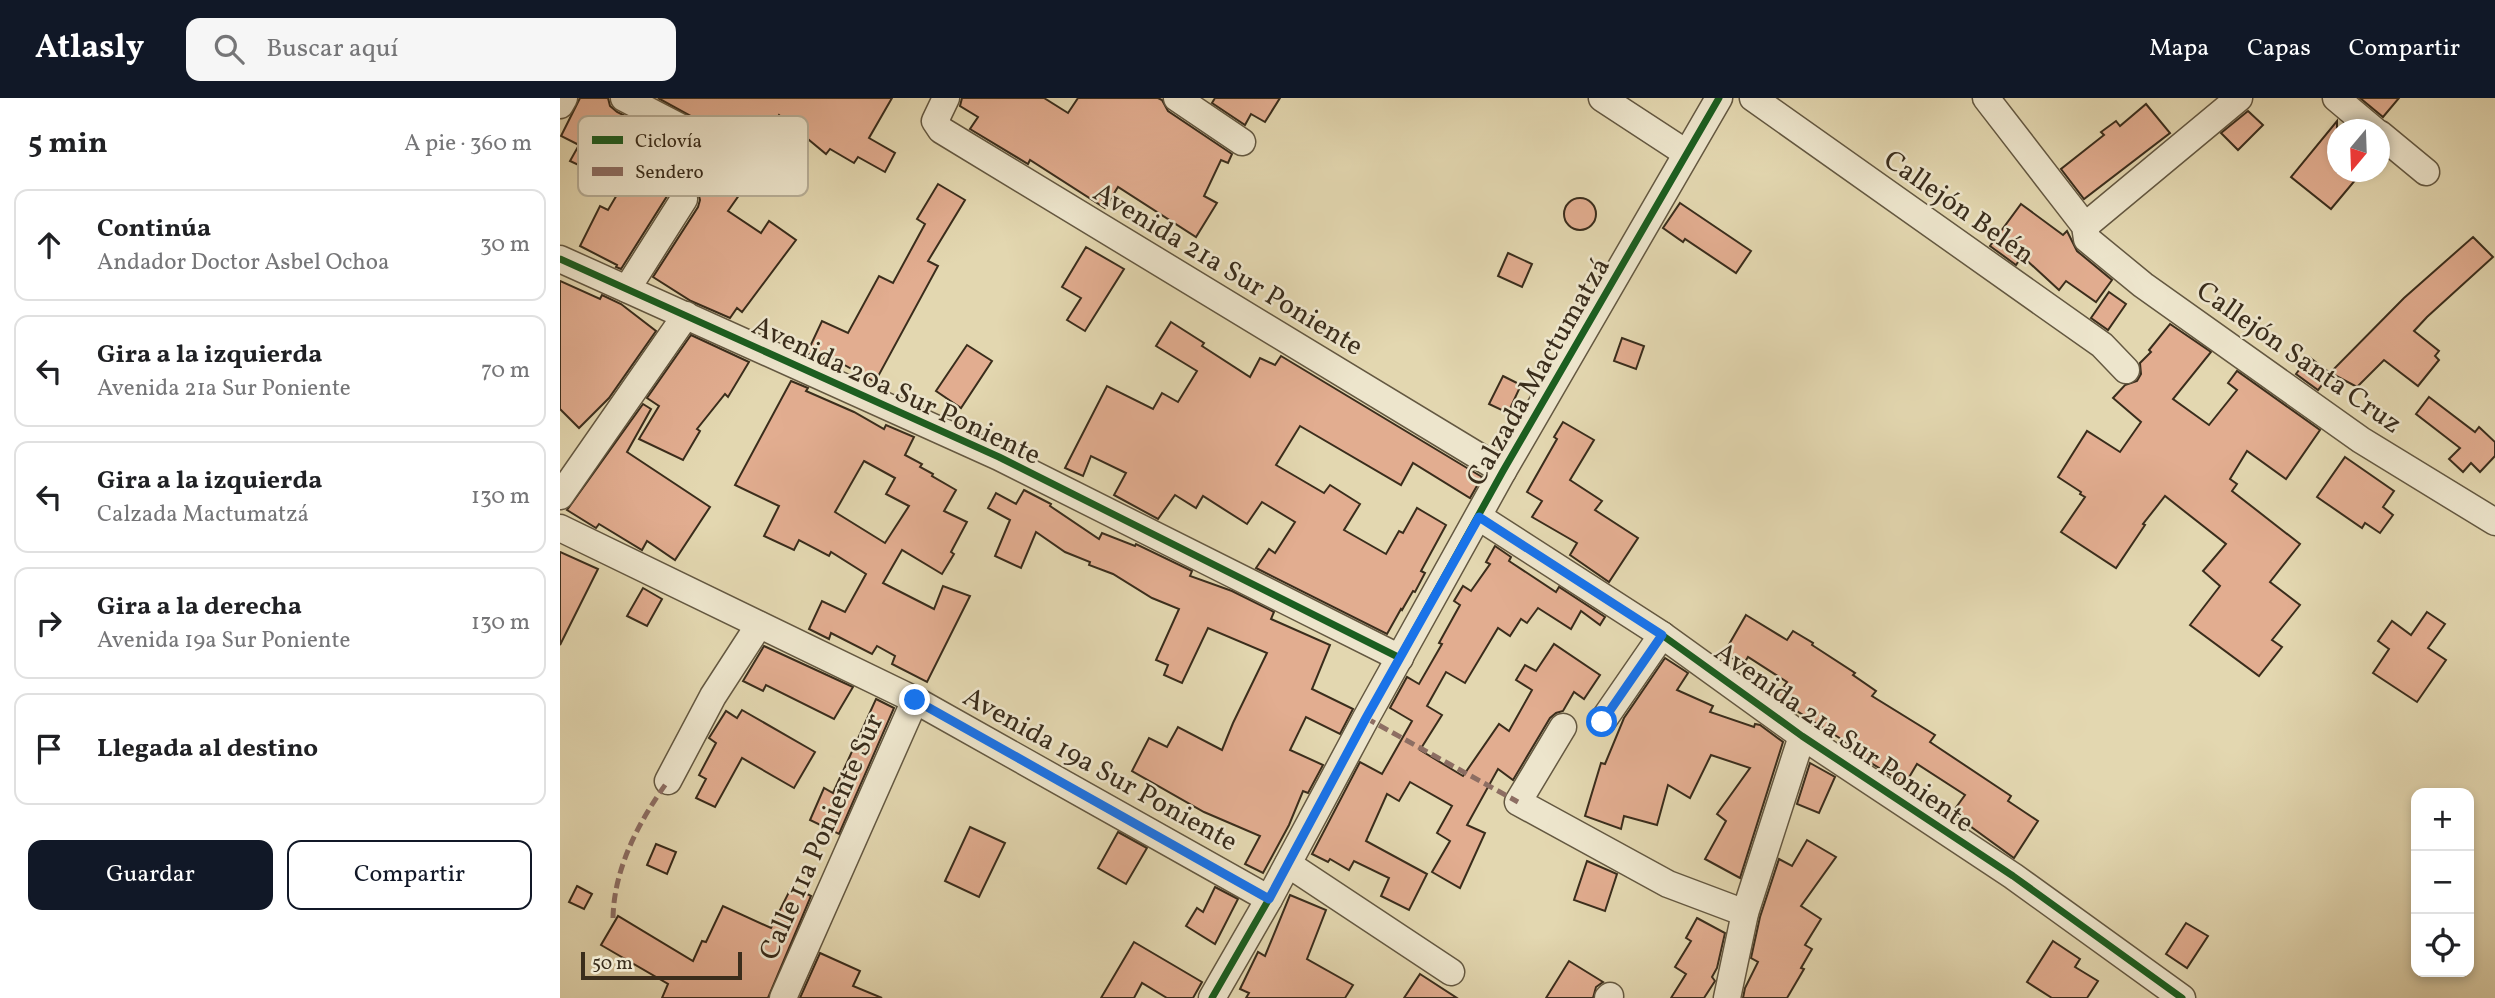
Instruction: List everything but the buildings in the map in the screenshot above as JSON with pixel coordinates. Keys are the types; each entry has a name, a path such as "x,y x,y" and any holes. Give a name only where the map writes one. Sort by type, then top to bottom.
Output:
{"street":[{"path":"560,105 564,98"},
{"path":"624,98 659,116"},
{"path":"1177,98 1242,142"},
{"path":"1602,98 1686,153"},
{"name":"Calzada Mactumatzá","path":"1212,998 1503,471 1719,98"},
{"name":"Callejón Belén","path":"1753,98 2102,345 2126,370"},
{"name":"Callejón Santa Cruz","path":"1986,98 2085,226 2087,239 2143,285 2361,440 2495,522"},
{"path":"2085,226 2239,98"},
{"path":"2336,98 2361,119"},
{"name":"Avenida 21a Sur Poniente","path":"942,105 935,121 941,130 1503,471"},
{"path":"2390,143 2426,172"},
{"path":"627,289 684,199"},
{"name":"Avenida 20a Sur Poniente","path":"560,259 999,457 1400,658"},
{"path":"560,496 686,315"},
{"name":"Avenida 21a Sur Poniente","path":"1479,517 1662,635 1802,736 2013,876 2178,997"},
{"name":"Avenida 19a Sur Poniente","path":"560,528 915,700 1269,899"},
{"path":"668,781 713,696 760,625"},
{"path":"1602,722 1662,635"},
{"name":"Calle 11a Poniente Sur","path":"783,998 915,700"},
{"path":"1563,727 1518,802 1668,884 1745,913"},
{"path":"1727,998 1745,913 1802,736"},
{"path":"1288,864 1451,972"}],"marked path":[{"path":"1366,718 1518,802"},
{"path":"613,918 614,899 623,863 647,812 668,781"}],"cycle path":[{"path":"1212,998 1503,471 1719,98"},
{"path":"560,259 999,457 1400,658"},
{"path":"1479,517 1662,635 1802,736 2013,876 2182,998"}],"route":[{"path":"915,700 1269,899 1366,718 1479,517 1662,635 1602,722"}]}
